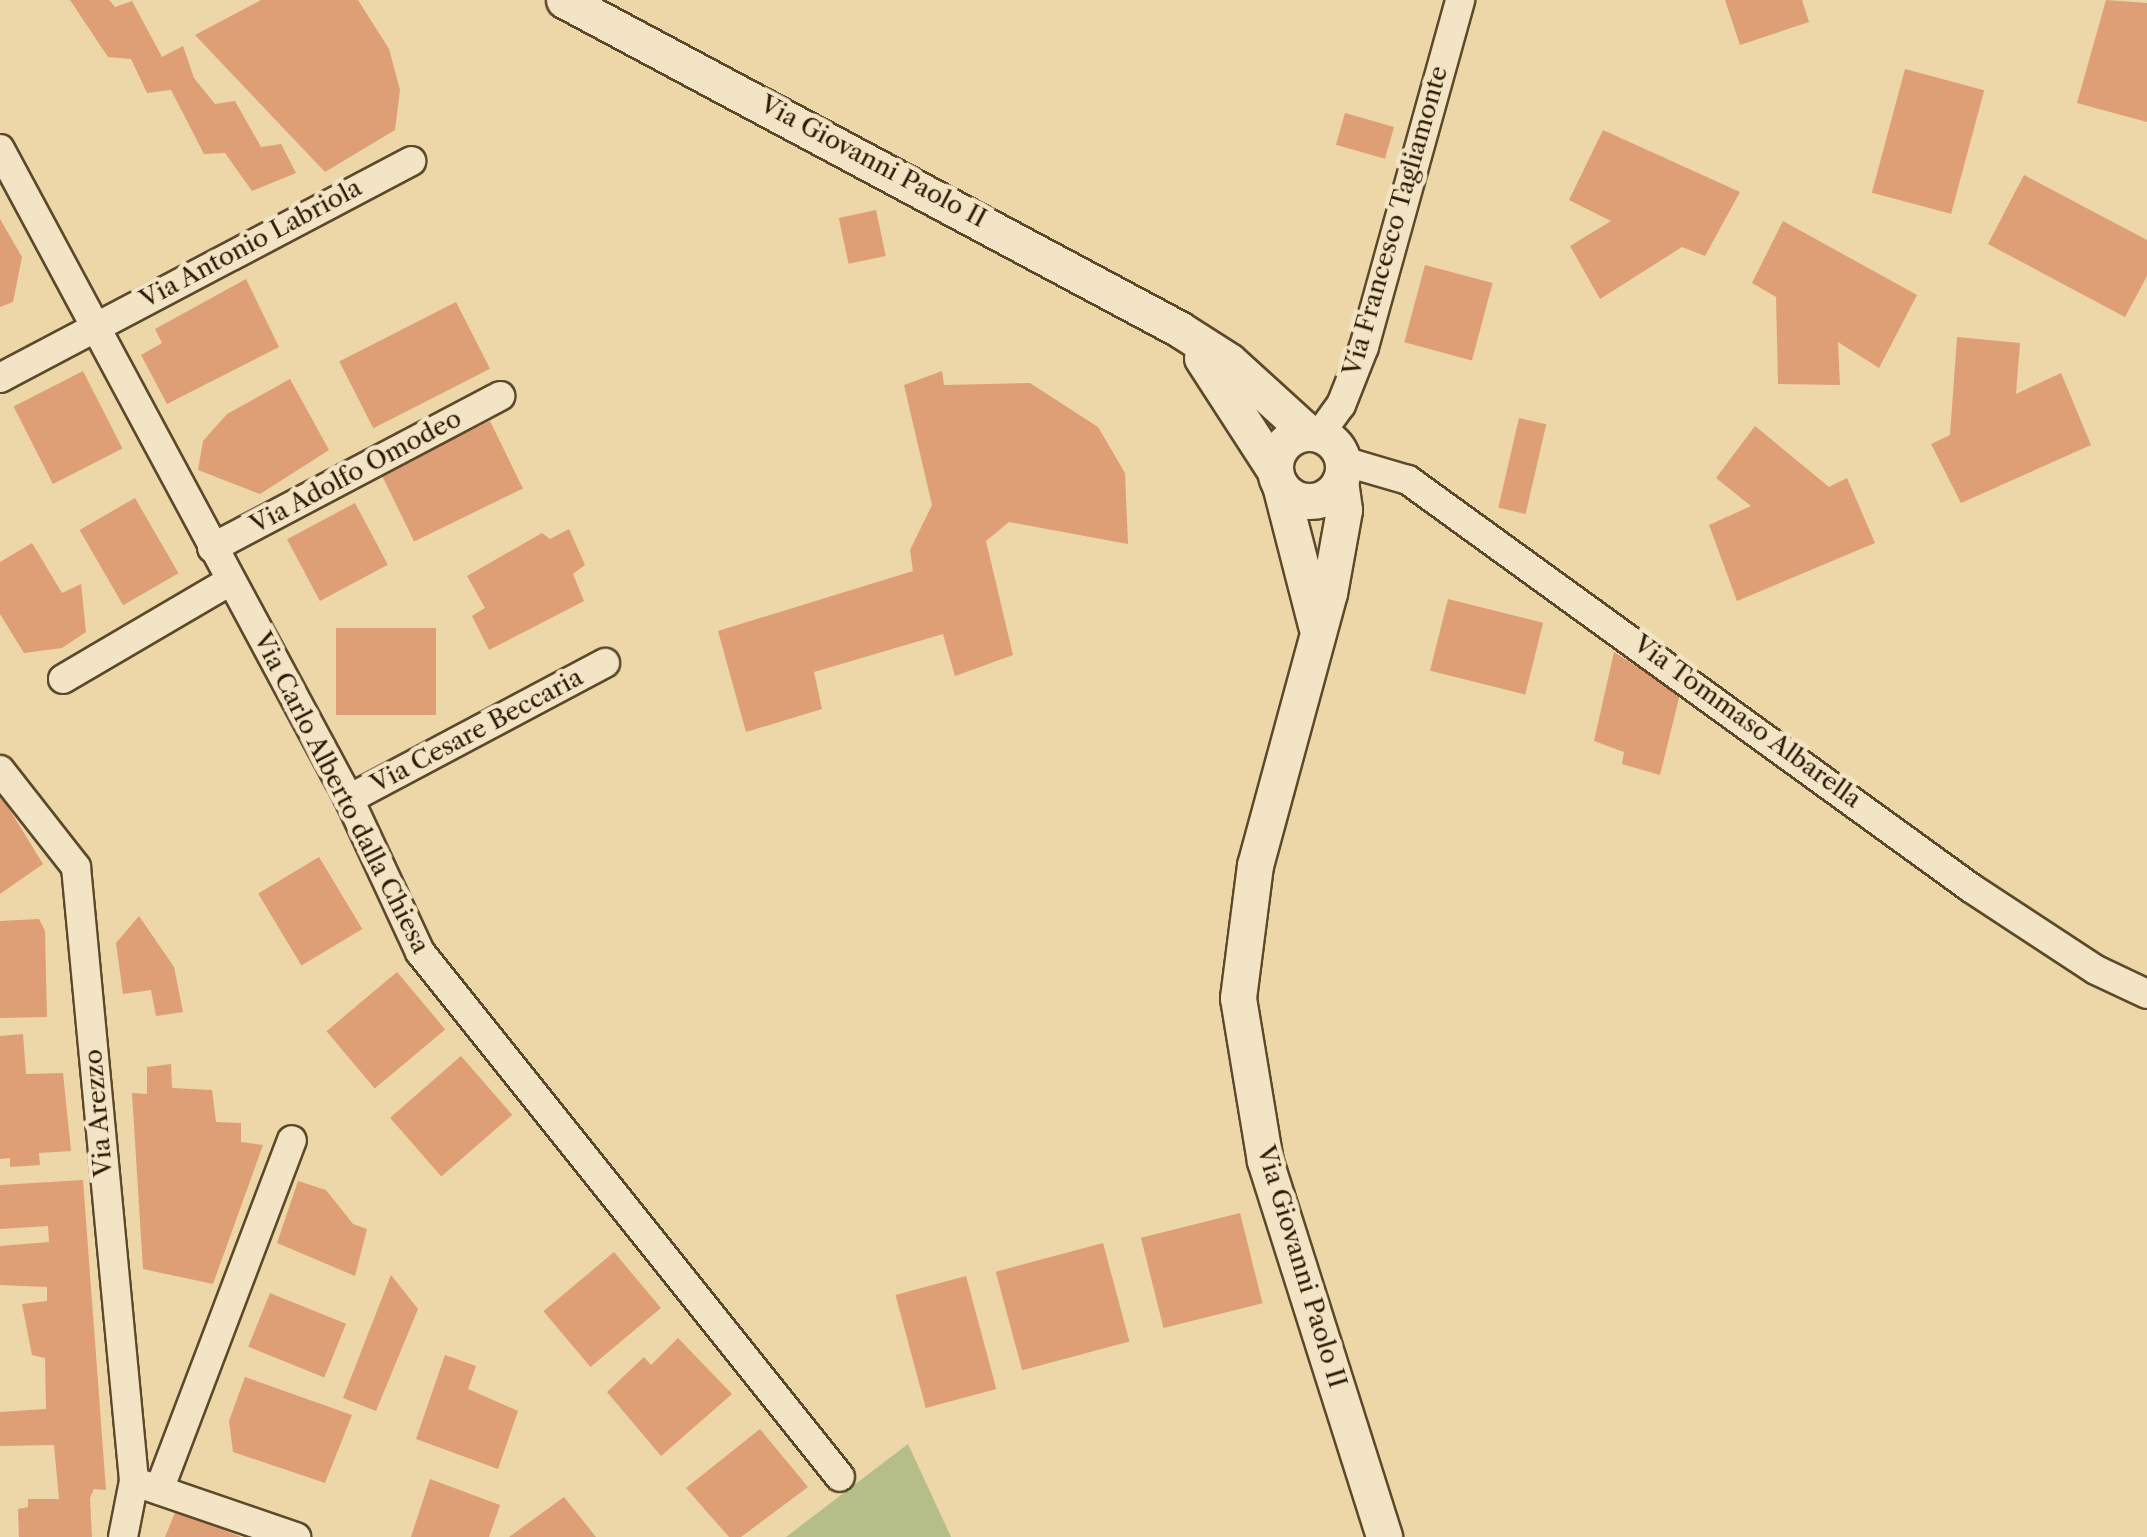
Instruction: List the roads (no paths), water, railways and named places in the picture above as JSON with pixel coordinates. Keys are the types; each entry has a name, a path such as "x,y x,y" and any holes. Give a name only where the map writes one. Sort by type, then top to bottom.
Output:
{"street":[{"name":"Via Giovanni Paolo II","path":"564,0 1179,329 1230,361 1328,453 1344,510 1315,642 1255,865 1238,998 1266,1161 1384,1537"},
{"name":"Via Francesco Tagliamonte","path":"1328,453 1341,405 1364,347 1460,0"},
{"name":"Via Carlo Alberto dalla Chiesa","path":"0,149 92,328 349,799 420,952 840,1477"},
{"name":"Via Antonio Labriola","path":"0,378 411,160"},
{"name":"Via Giovanni Paolo II","path":"1179,329 1228,392 1277,478 1316,611 1315,642"},
{"name":"Via Adolfo Omodeo","path":"212,548 500,396"},
{"path":"1286,441 1328,453 1316,500 1296,499 1277,478 1286,441"},
{"name":"Via Tommaso Albarella","path":"1328,453 1408,480 1971,888 2096,970 2147,994"},
{"path":"63,678 230,581"},
{"name":"Via Cesare Beccaria","path":"349,799 605,663"},
{"name":"Via Arezzo","path":"0,770 76,866 146,1486"},
{"name":"Via Arezzo","path":"124,1537 292,1140"},
{"path":"146,1486 296,1537"}]}
